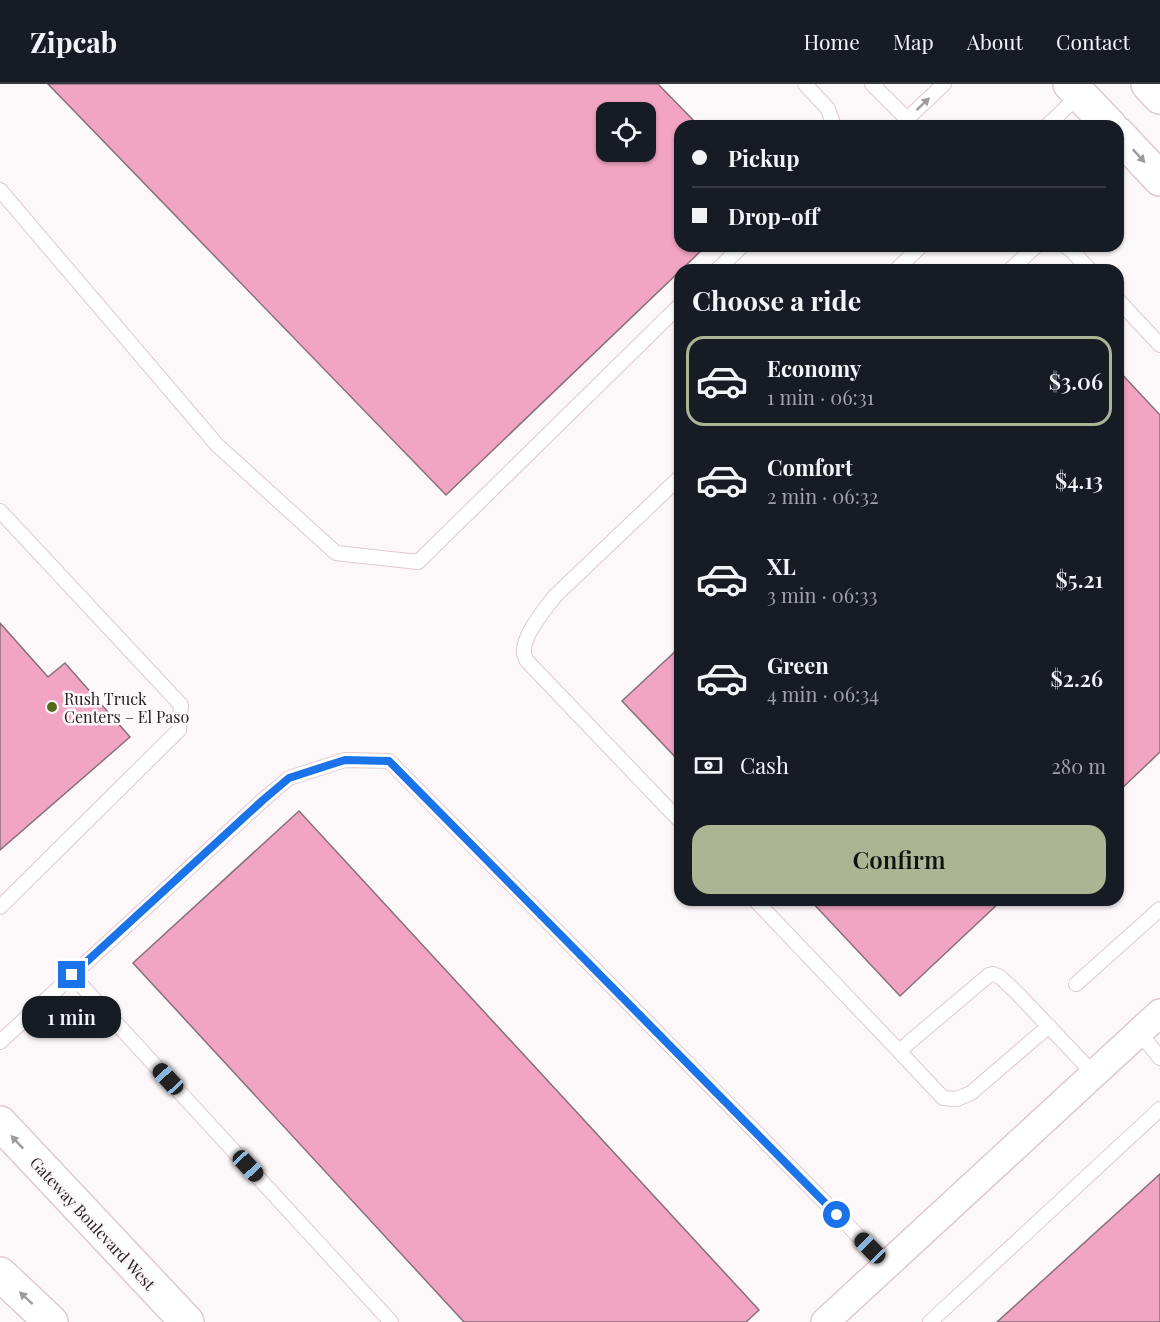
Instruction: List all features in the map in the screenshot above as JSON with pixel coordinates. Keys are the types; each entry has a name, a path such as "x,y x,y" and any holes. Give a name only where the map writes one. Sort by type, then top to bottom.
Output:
{"main road":[{"path":"1148,84 1160,97"},
{"path":"1075,89 1104,120"},
{"path":"1124,140 1160,179"},
{"name":"Gateway Boulevard West","path":"0,1123 187,1322"},
{"path":"0,1274 51,1322"}],"street":[{"path":"825,1322 1160,1013"}],"lane":[{"path":"805,84 828,109 832,120"},
{"path":"872,84 907,119 944,84"},
{"path":"1052,120 1075,89"},
{"path":"0,190 217,445 336,553 418,562 674,311"},
{"path":"723,264 736,252"},
{"path":"907,264 916,252"},
{"path":"1016,264 1029,252"},
{"path":"1073,252 1084,264"},
{"path":"1124,306 1160,345"},
{"path":"674,483 555,596 528,636 524,653 527,661 674,815"},
{"path":"0,512 181,705 179,730 0,907"},
{"path":"0,1042 289,778 345,760 389,761 887,1265"},
{"path":"761,906 943,1098 957,1099 971,1093 1049,1026"},
{"path":"1076,984 1160,909"},
{"path":"899,1052 988,975 993,974 1000,977 1016,992 1094,1074"},
{"path":"72,975 391,1322"},
{"path":"1139,1032 1160,1058"},
{"path":"930,1322 1160,1109"}],"building":[{"path":"48,84 658,84 693,120 674,120 674,252 700,252 687,264 674,264 674,277 446,495"},
{"path":"1124,376 1160,415 1160,752 1124,786"},
{"name":"Rush Truck Centers – El Paso","path":"0,623 48,677 65,663 130,737 0,850"},
{"path":"674,653 674,756 622,701"},
{"path":"299,811 759,1310 746,1322 464,1322 133,963"},
{"path":"816,906 996,906 900,996"},
{"path":"1160,1174 1160,1322 997,1322"}],"place":[{"name":"Rush Truck Centers – El Paso","path":"52,707"}],"route":[{"path":"72,975 289,778 345,760 389,761 837,1215"}]}
